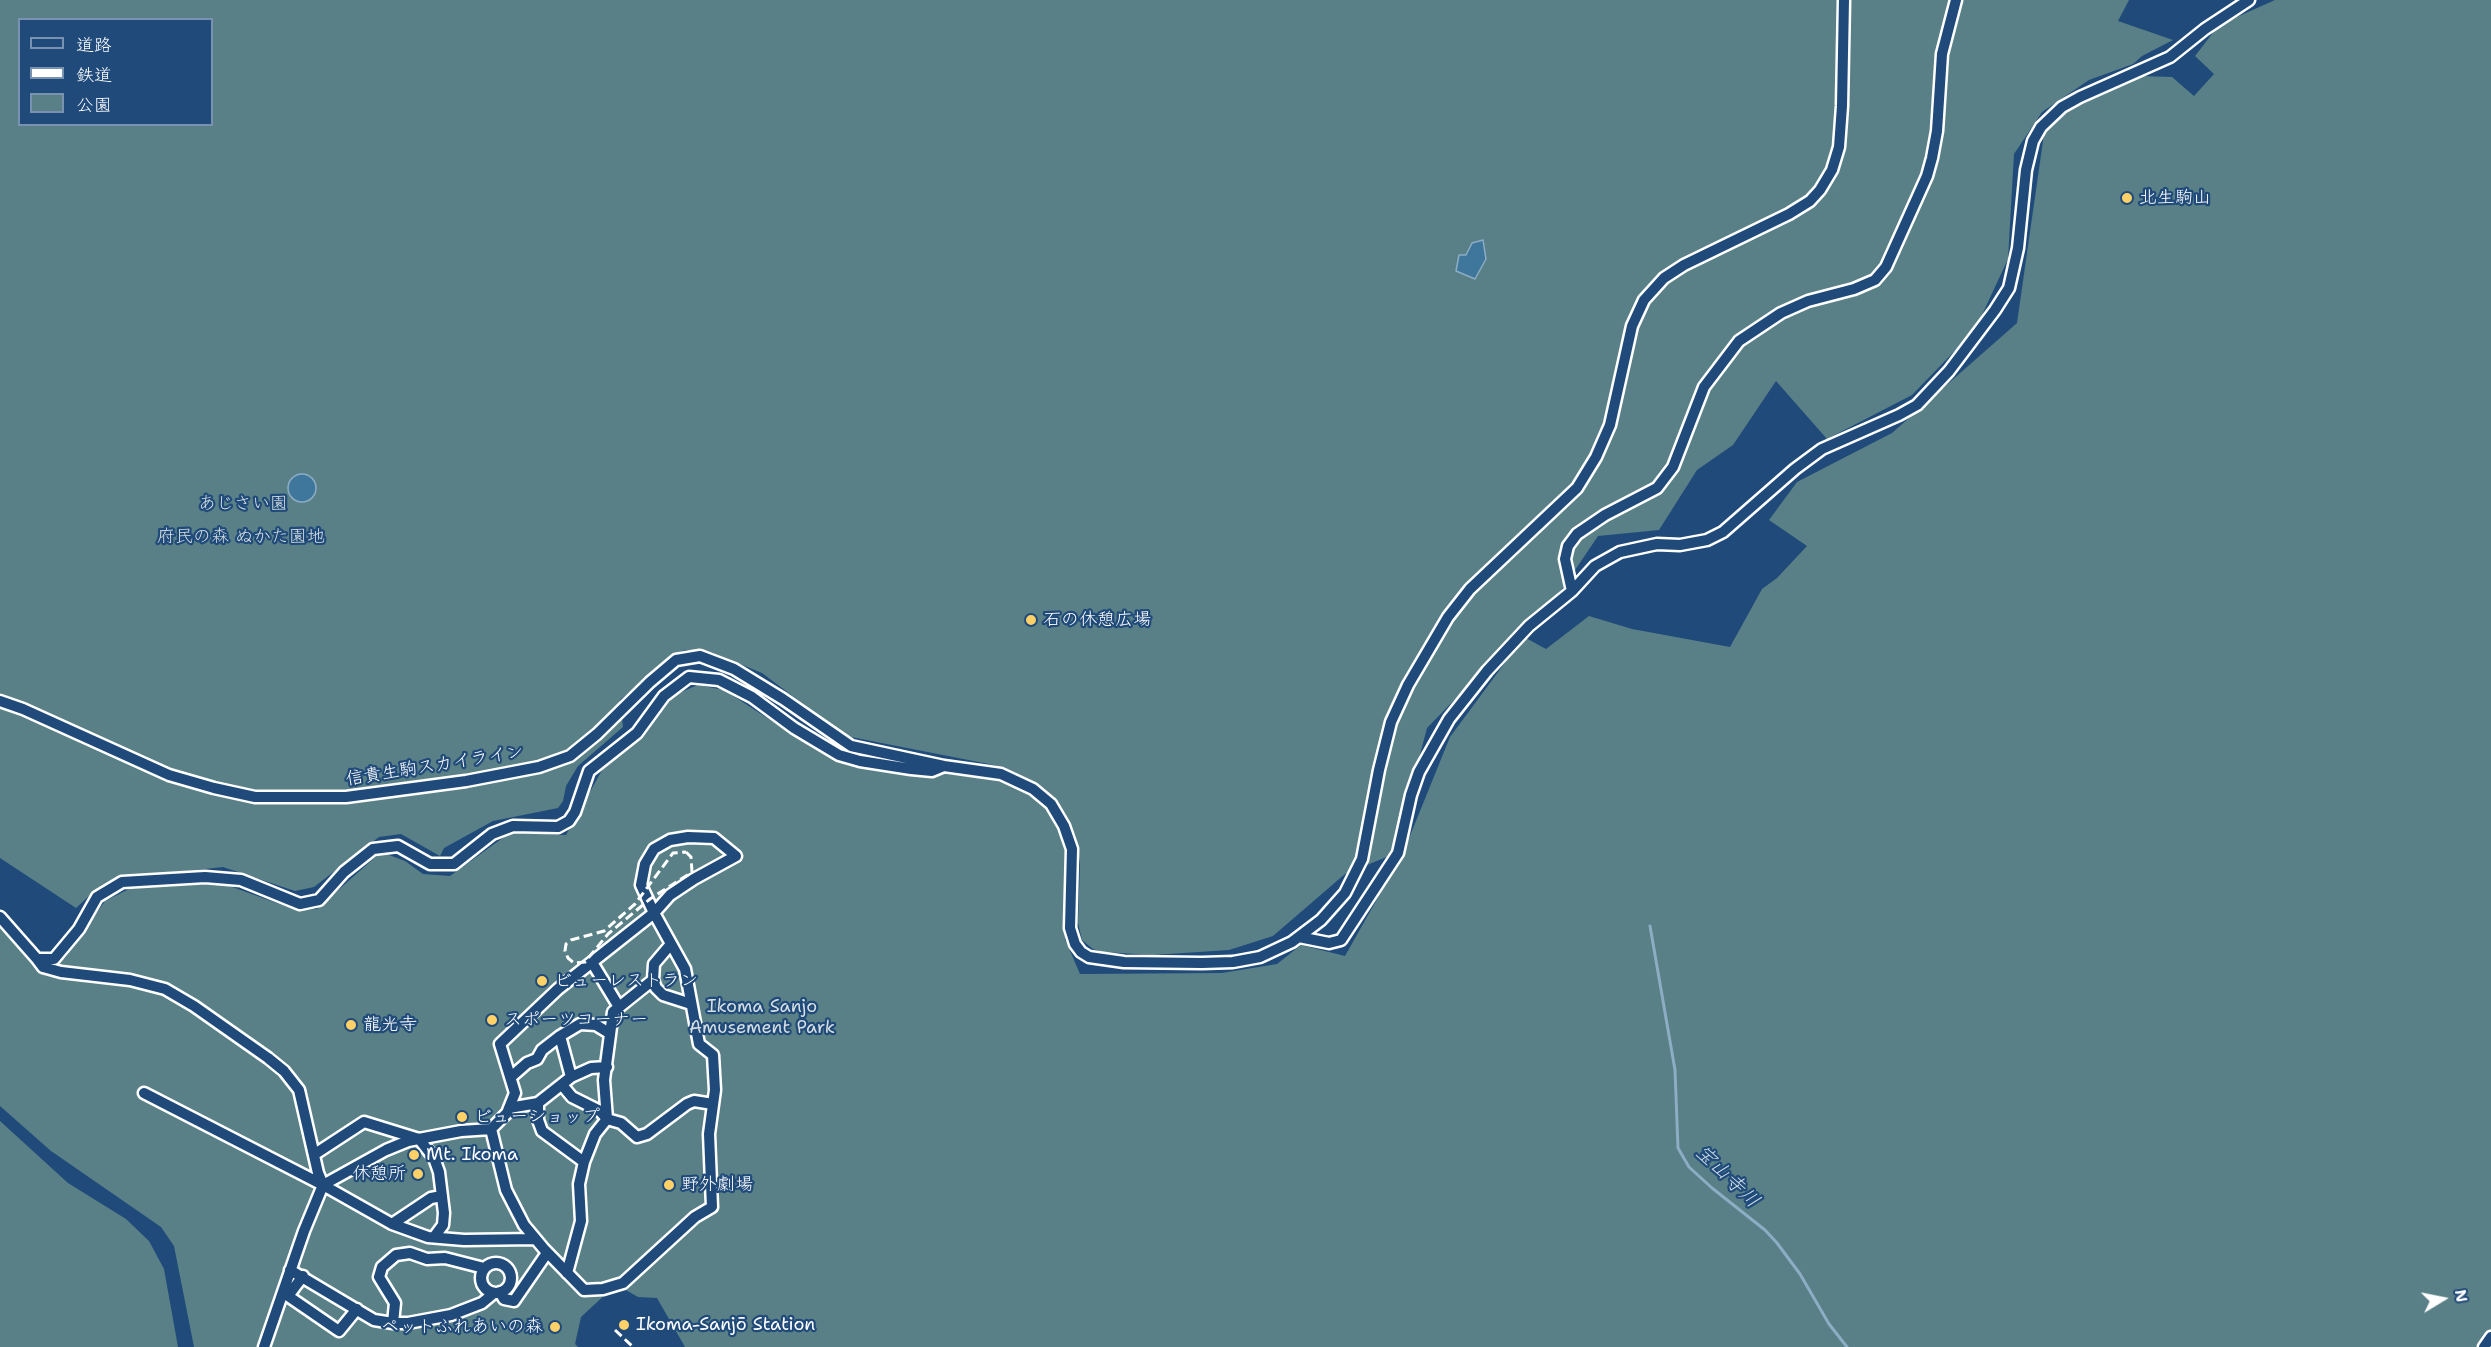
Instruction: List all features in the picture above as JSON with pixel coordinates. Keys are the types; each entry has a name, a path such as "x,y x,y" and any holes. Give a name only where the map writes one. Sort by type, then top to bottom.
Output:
{"street":[{"name":"信貴生駒スカイライン","path":"0,701 23,709 169,775 214,788 255,797 346,797 466,781 539,767 570,756 597,734 676,660 700,656 744,675 783,699 843,742 871,751 944,766 1001,774 1033,789 1051,804 1064,826 1072,849 1070,928 1072,937 1081,952 1089,957 1124,962 1233,962 1260,957 1299,937 1321,920 1345,893 1362,859 1391,722 1408,685 1448,617 1470,589 1577,489 1596,457 1610,425 1632,326 1644,300 1664,279 1684,265 1789,214 1810,201 1820,190 1832,170 1839,147 1844,0"},
{"path":"1572,591 1565,559 1568,546 1577,534 1605,515 1657,488 1673,467 1704,387 1739,341 1781,313 1799,305 1854,290 1875,280 1886,267 1932,158 1937,131 1942,54 1956,0"},
{"path":"1299,937 1329,943 1341,940 1398,853 1411,795 1419,772 1449,719 1479,679 1529,626 1572,591 1591,568 1620,552 1657,544 1680,544 1707,540 1724,532 1795,468 1822,449 1917,405 1949,371 2009,288 2018,248 2026,170 2033,141 2041,127 2062,107 2080,97 2170,57 2205,29 2249,0"},
{"path":"37,959 54,960 79,929 98,897 122,882 205,877 242,880 300,904 319,900 344,872 373,849 398,846 430,864 454,864 492,834 513,826 558,827 569,821 575,812 589,771 637,732 664,696 689,677 719,680 744,693 794,728 839,755 860,761 911,769 932,771 944,766"},
{"path":"323,1185 386,1150 420,1139 461,1131 491,1129 509,1108 515,1093 500,1044 558,989 593,964 654,913 670,895 736,856 714,838 688,837 670,840 654,849 645,864 641,885 654,913 684,969 699,1044 713,1055 713,1104 710,1134 712,1207 695,1217 623,1283 603,1289 584,1290 547,1253 524,1225 506,1190 491,1129"},
{"path":"0,917 43,967 61,972 130,980 165,989 194,1006 268,1058 284,1071 299,1090 323,1185 290,1270 264,1347"},
{"path":"671,944 654,964 653,980 656,988 663,995 691,1004"},
{"path":"593,964 619,1007"},
{"path":"567,1273 581,1221 579,1184 584,1162 595,1134 607,1119 604,1103 609,1033 613,1012 653,980"},
{"path":"511,1077 526,1063 537,1059 542,1050 580,1023 596,1025 609,1033"},
{"path":"560,1036 571,1077"},
{"path":"509,1108 538,1102 544,1095 571,1077 591,1068 607,1067"},
{"path":"562,1085 572,1097 600,1111 607,1119 621,1123 638,1137 647,1134 687,1104 694,1101 713,1104"},
{"path":"144,1093 323,1185 392,1224 434,1237 464,1240 535,1239"},
{"path":"538,1102 538,1120 542,1131 584,1162"},
{"path":"315,1154 364,1122 420,1139 434,1158 442,1196 443,1224 434,1237"},
{"path":"392,1224 431,1198 442,1196"},
{"path":"290,1270 374,1320 393,1323 408,1323 450,1315 482,1303 509,1287 512,1277 507,1267 493,1263 484,1268 445,1258 427,1259 410,1252 396,1255 382,1268 379,1277 395,1304 393,1323"},
{"path":"484,1268 482,1281 486,1289 497,1293 504,1299 514,1301 547,1253"},
{"path":"303,1276 288,1296 339,1331 357,1309"},
{"path":"2484,1347 2491,1337"}],"green space":[{"path":"0,0 2129,0 2118,21 2173,40 2142,56 2133,64 2089,80 2042,112 2014,154 2008,259 1975,330 1912,395 1827,439 1776,381 1733,445 1697,470 1659,530 1598,536 1563,588 1427,728 1402,823 1389,856 1345,874 1273,936 1229,950 1153,955 1103,952 1093,949 1082,940 1078,923 1080,863 1077,844 1063,812 1046,791 1004,767 846,736 762,673 706,650 685,650 674,654 620,700 623,727 578,766 566,786 563,801 558,808 493,821 444,848 440,856 401,834 379,837 314,887 295,891 223,867 124,878 89,896 76,908 0,858"},
{"name":"Ikoma Sanjo Amusement Park","path":"2275,0 2491,0 2491,1347 685,1347 657,1298 638,1297 624,1289 609,1291 581,1317 575,1344 578,1347 194,1347 174,1246 161,1227 51,1151 0,1106 0,925 26,958 42,971 65,958 105,901 135,886 224,884 296,910 317,909 381,852 405,861 423,874 450,876 511,832 566,835 606,763 643,738 674,695 698,685 724,690 820,752 855,766 945,771 992,777 1026,791 1042,804 1055,821 1064,842 1069,863 1065,939 1080,974 1222,973 1277,964 1301,945 1345,956 1403,853 1450,737 1524,637 1546,649 1589,616 1632,629 1730,647 1762,589 1777,578 1807,546 1769,520 1797,482 1892,433 2017,323 2044,134 2077,102 2139,76 2172,77 2194,96 2214,74 2195,56 2219,25"},
{"path":"0,1121 68,1183 126,1219 149,1241 164,1269 178,1347 0,1347"}],"water":[{"path":"1483,240 1486,259 1475,279 1456,271 1459,255 1466,255 1472,243"},
{"path":"302,474 312,478 316,488 312,498 302,502 292,498 288,488 292,478"}],"waterway":[{"name":"宝山寺川","path":"1650,926 1675,1070 1678,1148 1689,1167 1765,1230 1777,1243 1800,1274 1829,1324 1847,1347"}],"railway":[{"path":"686,852 691,857 692,872 650,899 608,934 585,962 574,963 568,958 565,951 566,944 571,940 604,931 635,904 673,853 686,852"},
{"path":"615,1330 633,1347"}],"place":[{"name":"北生駒山","path":"2127,198"},
{"name":"石の休憩広場","path":"1031,620"},
{"name":"ビューレストラン","path":"542,981"},
{"name":"スポーツコーナー","path":"492,1020"},
{"name":"龍光寺","path":"351,1025"},
{"name":"ビューショップ","path":"462,1117"},
{"name":"Mt. Ikoma","path":"414,1155"},
{"name":"休憩所","path":"418,1174"},
{"name":"野外劇場","path":"669,1185"},
{"name":"Ikoma-Sanjō Station","path":"624,1325"},
{"name":"ペットふれあいの森","path":"555,1327"}],"park label":[{"name":"あじさい園","path":"243,504"},
{"name":"府民の森 ぬかた園地","path":"241,537"}]}
